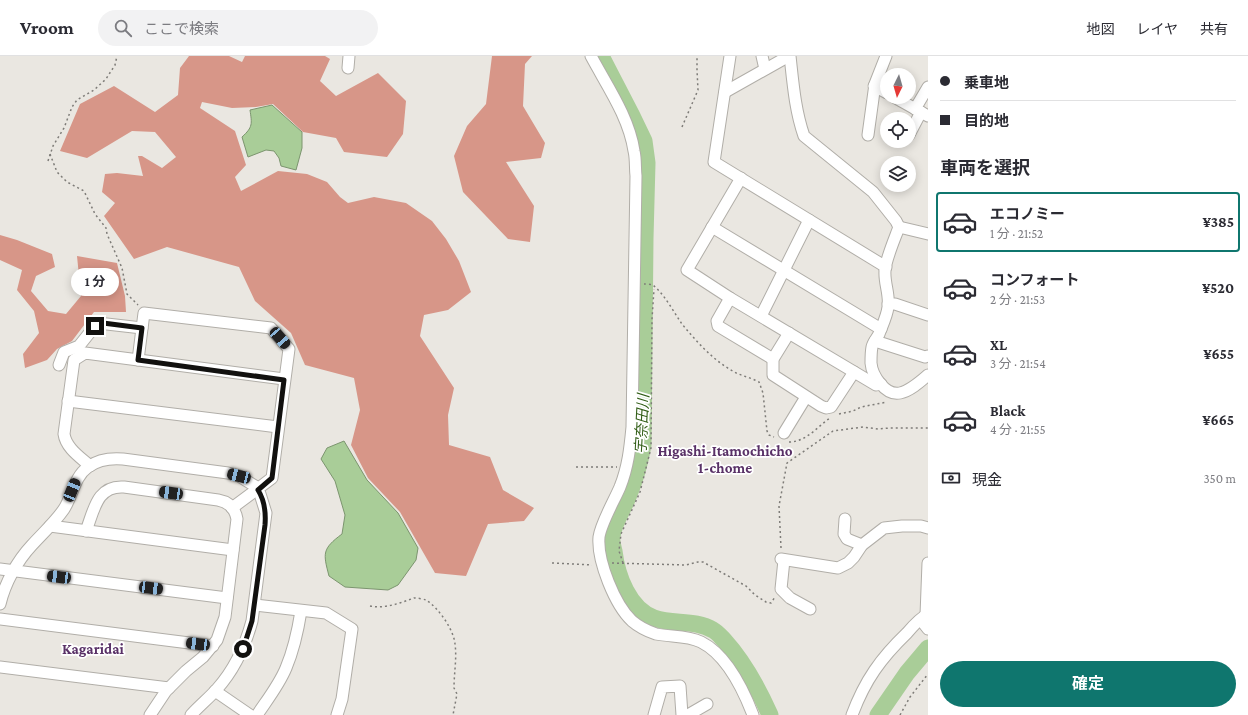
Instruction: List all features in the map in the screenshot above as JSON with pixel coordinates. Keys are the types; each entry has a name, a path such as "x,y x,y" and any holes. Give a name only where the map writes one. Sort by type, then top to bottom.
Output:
{"street":[{"path":"348,68 349,56"},
{"path":"591,56 625,121 631,137 635,160 632,427 626,469 599,537 604,566 618,600 631,620 656,634 691,638 701,641 710,648 721,658 729,669 747,700 753,715"},
{"path":"730,56 714,162 886,267"},
{"path":"762,56 765,69"},
{"path":"725,92 790,56 794,88 804,136 873,192 899,227 886,267 885,284 888,308 881,329 873,345 871,363 876,377 884,388 891,393 899,394 919,383 928,375"},
{"path":"868,135 874,86 886,56"},
{"path":"874,86 880,89"},
{"path":"916,121 921,112 928,86"},
{"path":"907,104 921,112"},
{"path":"741,178 687,270 789,334 876,385 881,384"},
{"path":"761,316 809,220"},
{"path":"712,227 881,329"},
{"path":"899,227 928,234"},
{"path":"730,298 717,321 718,326 773,359"},
{"path":"888,304 895,304 928,315"},
{"path":"138,360 144,313 271,328 288,349 272,478 232,508"},
{"path":"59,365 64,352 79,346 98,323 142,328"},
{"path":"789,334 773,359 773,375 821,406 826,408 831,407 854,372"},
{"path":"875,341 925,357 928,356"},
{"path":"90,466 69,447 65,441 64,434 74,360 85,353 284,380"},
{"path":"784,434 806,397"},
{"path":"68,401 278,427"},
{"path":"0,604 4,591 14,571 27,551 64,508 81,473 96,462 113,458 228,473 239,476 248,481 258,490 264,503 266,513 255,605 248,635 241,655 227,678 191,715"},
{"path":"86,531 100,496 105,490 112,487 124,487 225,501 235,512 237,519 225,617 217,640 203,657 169,688 150,715"},
{"path":"845,519 844,534 847,539 862,545"},
{"path":"50,526 233,550"},
{"path":"810,609 790,598 781,590 783,559 838,568 848,563 862,545 884,528 907,526 920,526 928,528"},
{"path":"928,563 925,616 928,629"},
{"path":"0,569 227,598"},
{"path":"255,605 326,613 352,629 342,699 337,715"},
{"path":"257,715 278,684 286,669 298,633 301,611"},
{"path":"852,715 866,684 881,660 891,648 925,616"},
{"path":"0,618 213,646"},
{"path":"0,667 169,688"},
{"path":"654,715 662,688 680,686 682,715"},
{"path":"215,691 250,715"},
{"path":"688,715 707,704"}],"path":[{"path":"48,161 53,146 64,128 72,107 77,100 94,90 106,79 115,65 117,56"},
{"path":"682,127 698,90 697,56"},
{"path":"50,154 57,172 67,182 84,191 95,214 106,228 107,234 122,268 127,294 139,305 144,313"},
{"path":"650,284 654,288 652,319 652,440 648,464 640,492 621,534 619,551 623,563 686,564 703,562 741,583 766,602 771,603 775,596"},
{"path":"783,559 779,506 787,463 833,431 863,427 878,429 928,428"},
{"path":"576,467 621,467 626,469"},
{"path":"552,563 604,566"},
{"path":"370,606 376,608 387,606 414,598 425,600 438,611 449,626 456,645 454,688 457,694 453,715"},
{"path":"900,715 910,696 928,674"}],"shaded area":[{"path":"189,56 229,56 242,62 245,56 325,56 330,59 320,81 336,96 378,73 406,101 403,134 387,157 344,152 336,138 303,132 273,104 256,107 232,108 202,102 200,108 235,131 246,165 235,177 241,191 278,171 307,174 327,182 340,197 348,203 374,197 406,203 432,221 446,239 459,261 471,292 448,310 424,315 420,336 454,388 448,415 449,445 490,457 503,490 534,508 524,521 488,524 466,576 435,573 400,512 368,478 351,445 360,410 354,378 305,365 291,333 255,301 239,267 167,247 134,259 104,216 115,203 102,192 105,174 117,173 143,176 138,156 142,156 162,168 176,157 155,132 132,131 87,158 60,151 80,104 114,86 155,112 178,95 180,68"},
{"path":"492,56 532,56 525,64 523,106 545,143 541,158 506,162 534,206 530,242 508,239 463,192 454,156 467,126 486,104"},
{"path":"272,105 302,132 302,148 296,170 281,166 279,158 274,151 266,150 248,157 242,137 251,125 250,110"},
{"path":"0,235 52,254 55,267 36,276 31,291 48,311 66,314 81,296 77,256 117,263 125,296 126,312 94,312 72,341 57,349 47,360 25,368 23,354 39,333 34,311 17,290 22,270 0,260"},
{"path":"344,441 367,480 398,513 418,548 416,560 398,585 388,590 345,587 329,576 325,557 326,552 335,539 342,534 345,515 335,481 321,459 327,448"}],"waterway":[{"name":"宇奈田川","path":"601,56 644,141 647,163 643,445 633,484 612,536 612,544 618,571 621,581 631,599 645,614 661,620 699,624 717,633 731,648 744,666 761,695 770,715"},
{"path":"878,715 907,673 928,648"}],"district":[{"name":"Higashi-Itamochicho 1-chome","path":"725,460"},
{"name":"Kagaridai","path":"93,649"}],"route":[{"path":"95,326 98,323 103,323 142,328 138,360 284,380 272,478 258,490 264,503 266,513 265,525 255,605 252,621 243,649"}]}
